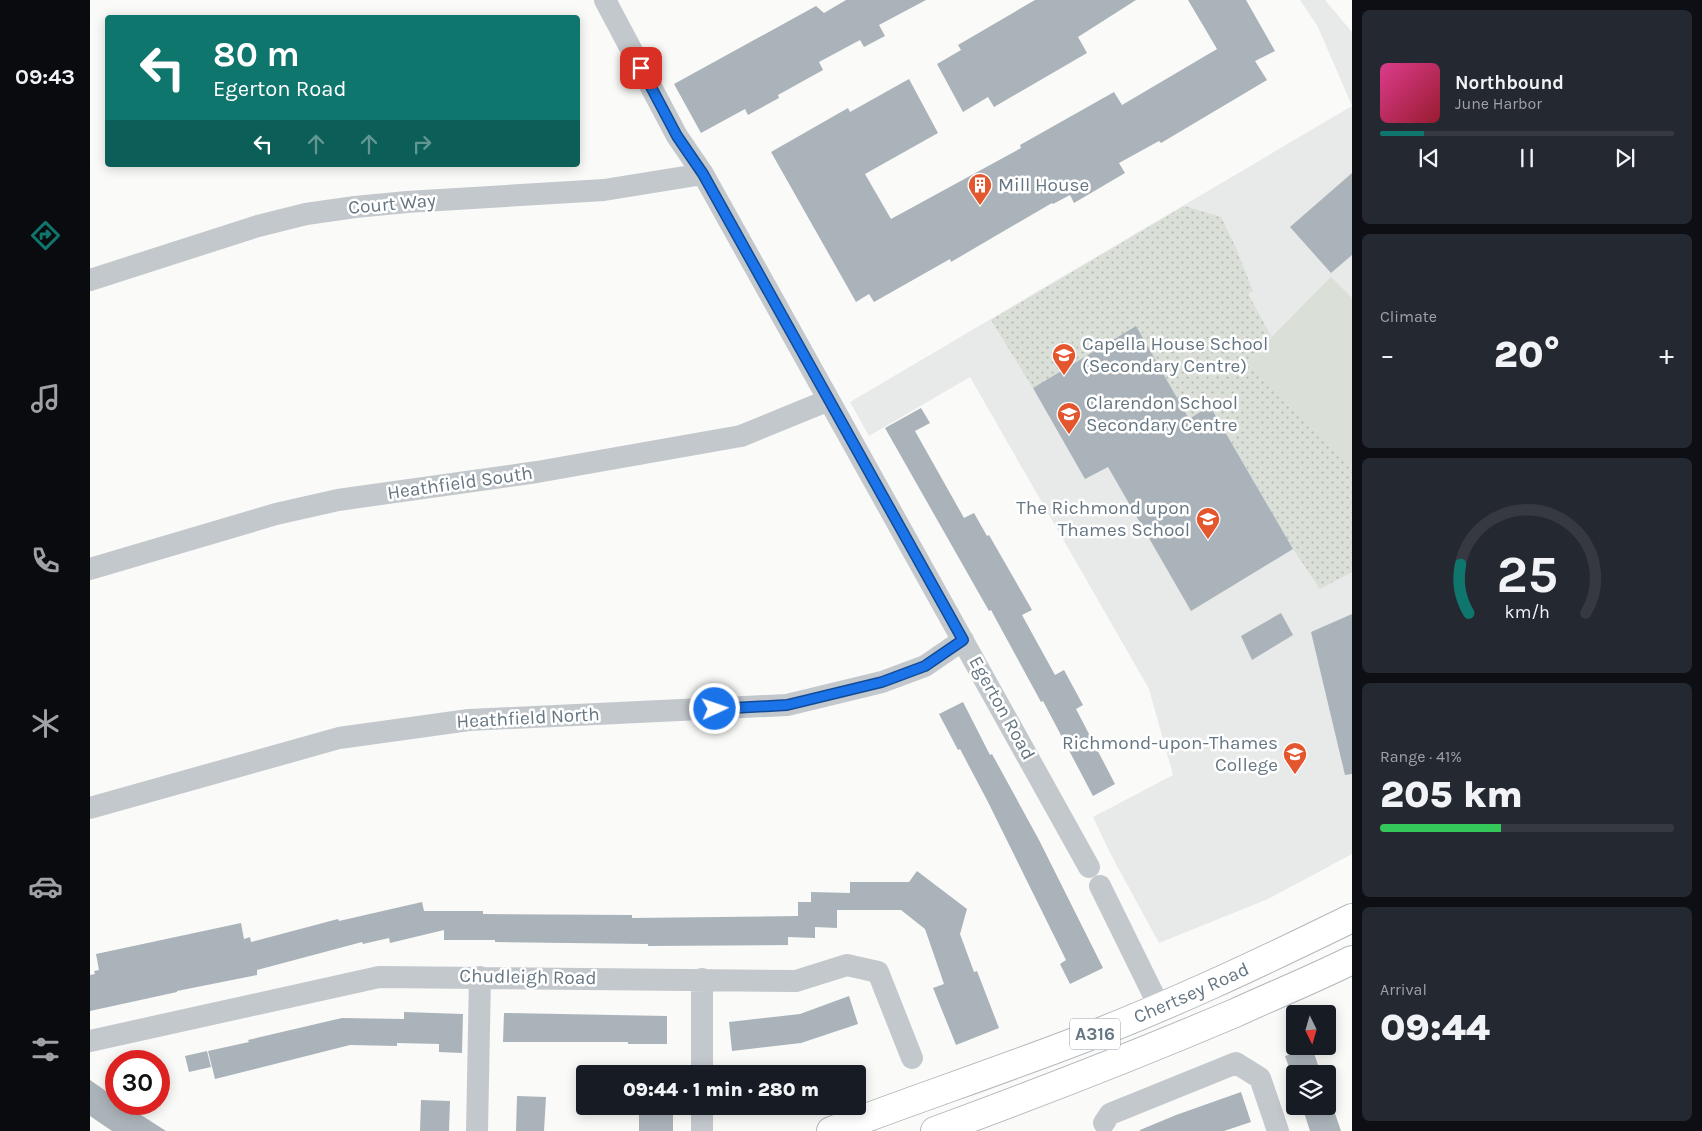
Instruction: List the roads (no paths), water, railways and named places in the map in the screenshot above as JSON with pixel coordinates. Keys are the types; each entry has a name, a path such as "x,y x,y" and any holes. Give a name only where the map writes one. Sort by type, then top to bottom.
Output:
{"highway":[{"name":"Chertsey Road","path":"831,1131 1069,1044 1160,1008 1352,918"},
{"name":"Chertsey Road","path":"935,1131 1189,1032 1352,960"}],"street":[{"name":"Egerton Road","path":"605,0 677,136 703,174 1094,877 1160,1008"},
{"name":"Court Way","path":"90,280 258,226 306,214 355,206 604,190 703,174"},
{"name":"Heathfield South","path":"90,569 276,514 338,500 536,472 741,436 829,400"},
{"name":"Heathfield North","path":"90,808 339,738 469,720 787,705 882,682 925,666 963,640"},
{"name":"Chudleigh Road","path":"90,1041 379,977 796,981 847,965 878,972 912,1058"},
{"path":"477,1131 480,977"},
{"path":"702,979 702,1065"},
{"path":"1104,1123 1110,1114 1236,1063 1260,1078 1278,1131"},
{"path":"702,1115 702,1131"}],"place":[{"name":"Mill House","path":"980,206"},
{"name":"Capella House School (Secondary Centre)","path":"1064,376"},
{"name":"Clarendon School Secondary Centre","path":"1069,435"},
{"name":"The Richmond upon Thames School","path":"1208,540"},
{"name":"Richmond-upon-Thames College","path":"1295,775"}]}
